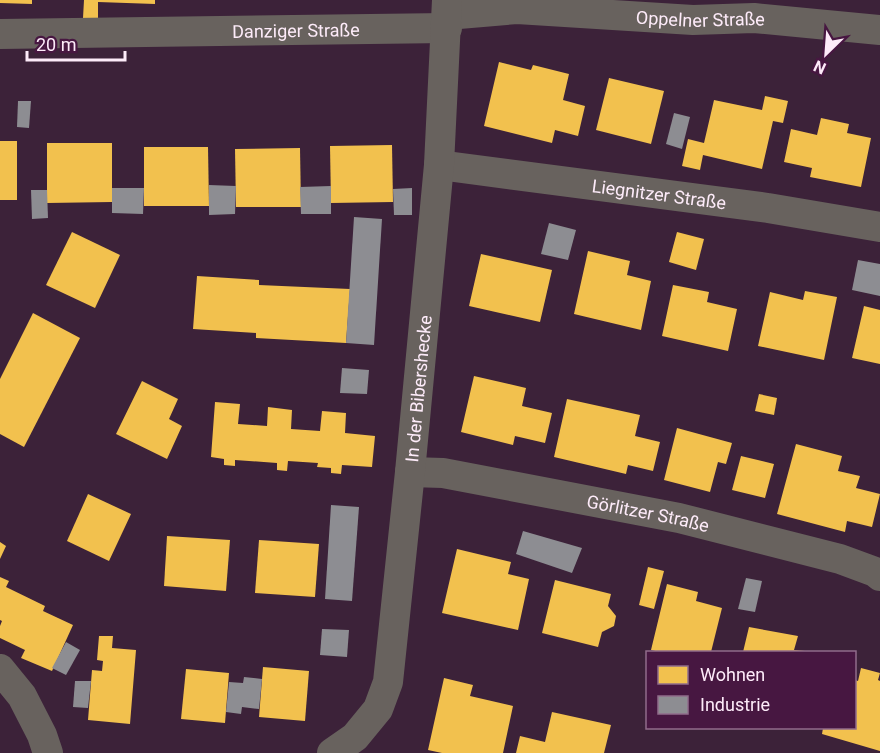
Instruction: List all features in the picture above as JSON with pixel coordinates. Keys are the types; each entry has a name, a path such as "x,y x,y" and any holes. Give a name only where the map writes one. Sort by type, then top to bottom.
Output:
{"street":[{"name":"Oppelner Straße","path":"447,14 517,9 693,20 754,18 880,30"},
{"name":"Danziger Straße","path":"0,34 447,14"},
{"name":"In der Bibershecke","path":"352,748 378,709 388,682 439,165 447,14"},
{"name":"Liegnitzer Straße","path":"439,165 768,208 880,227"},
{"name":"Görlitzer Straße","path":"410,472 444,473 679,518 840,559 880,576"},
{"path":"0,669 22,696 42,735 48,753"}],"building: Wohnen":[{"path":"0,0 32,0 32,4 0,3"},
{"path":"84,0 155,0 155,4 98,2 98,19 83,18"},
{"path":"499,62 531,70 533,65 569,74 563,100 585,106 578,136 555,130 552,143 484,126"},
{"path":"609,78 664,91 651,144 596,130"},
{"path":"765,96 788,101 783,123 773,121 762,169 703,155 700,170 682,166 688,139 704,143 714,100 762,110"},
{"path":"821,118 849,124 847,133 871,138 861,187 810,177 812,168 784,162 791,129 817,135"},
{"path":"0,141 17,141 17,200 0,200"},
{"path":"47,143 112,143 112,202 47,203"},
{"path":"392,145 393,202 331,203 330,146"},
{"path":"144,147 208,147 209,206 144,206"},
{"path":"300,148 301,207 236,207 235,149"},
{"path":"72,232 120,255 95,308 46,285"},
{"path":"677,232 704,239 696,270 669,262"},
{"path":"588,251 630,261 627,275 651,281 641,330 574,314"},
{"path":"481,254 552,270 540,322 469,306"},
{"path":"197,276 259,280 259,285 350,289 346,343 256,338 256,333 193,329"},
{"path":"673,285 709,292 707,302 737,309 728,351 662,336"},
{"path":"805,291 837,297 824,360 758,346 770,292 803,300"},
{"path":"864,306 880,310 880,364 852,358"},
{"path":"33,313 80,338 24,447 0,434 0,379"},
{"path":"474,376 526,388 522,406 552,413 545,443 515,436 513,445 461,432"},
{"path":"142,381 178,399 169,419 182,426 167,459 116,434"},
{"path":"759,394 777,398 774,415 755,411"},
{"path":"567,399 640,415 635,436 660,442 653,471 628,465 626,474 554,457"},
{"path":"215,402 240,404 238,424 267,426 268,407 292,410 291,429 320,431 322,411 346,413 345,433 375,436 372,467 342,465 341,474 331,473 331,468 317,467 318,463 288,461 287,471 277,470 277,463 235,460 235,466 224,465 224,459 211,457"},
{"path":"677,428 732,443 726,464 718,462 710,492 664,480"},
{"path":"796,444 842,456 838,471 860,476 856,488 880,494 872,527 847,521 845,532 777,514"},
{"path":"741,456 774,464 765,498 732,490"},
{"path":"88,494 131,514 109,561 67,541"},
{"path":"167,536 230,540 226,591 164,586"},
{"path":"259,540 319,544 315,597 255,593"},
{"path":"0,542 6,546 0,559"},
{"path":"457,549 511,562 508,574 529,579 518,630 442,613"},
{"path":"648,567 664,571 654,609 639,605"},
{"path":"0,577 9,581 6,587 45,606 43,611 73,625 52,671 21,658 25,650 0,638 2,621 0,620"},
{"path":"555,580 611,594 608,606 616,616 614,626 602,632 598,647 542,633"},
{"path":"667,584 698,592 696,601 722,608 711,651 651,650"},
{"path":"749,627 798,636 794,650 805,651 743,651"},
{"path":"99,636 113,636 112,648 136,650 130,724 88,720 92,670 102,671 103,661 97,660"},
{"path":"263,667 309,671 305,721 259,717"},
{"path":"861,668 880,673 878,680 880,681 880,751 822,734 823,729 856,729 856,680 858,681"},
{"path":"186,669 229,673 225,723 181,719"},
{"path":"444,678 473,685 470,696 513,706 503,753 442,753 428,750"},
{"path":"552,712 611,725 604,753 516,753 520,736 545,742"}],"building: Industrie":[{"path":"18,101 31,101 29,128 17,127"},
{"path":"674,113 690,117 682,149 666,144"},
{"path":"209,185 236,186 235,214 209,215"},
{"path":"331,186 331,214 301,214 300,187"},
{"path":"112,188 144,188 143,214 112,213"},
{"path":"412,188 412,215 394,215 393,189"},
{"path":"31,190 47,190 48,218 32,219"},
{"path":"354,217 382,219 374,345 346,343"},
{"path":"549,223 576,230 568,260 541,254"},
{"path":"858,260 880,264 880,296 852,290"},
{"path":"342,368 369,370 367,394 340,393"},
{"path":"331,505 359,507 352,601 325,599"},
{"path":"523,531 582,548 572,573 516,554"},
{"path":"746,578 762,581 755,612 738,609"},
{"path":"322,629 349,630 347,657 320,655"},
{"path":"66,642 80,650 66,675 52,668"},
{"path":"244,677 262,679 259,709 242,707 241,714 226,712 229,682 243,683"},
{"path":"75,681 91,681 88,708 73,707"}]}
